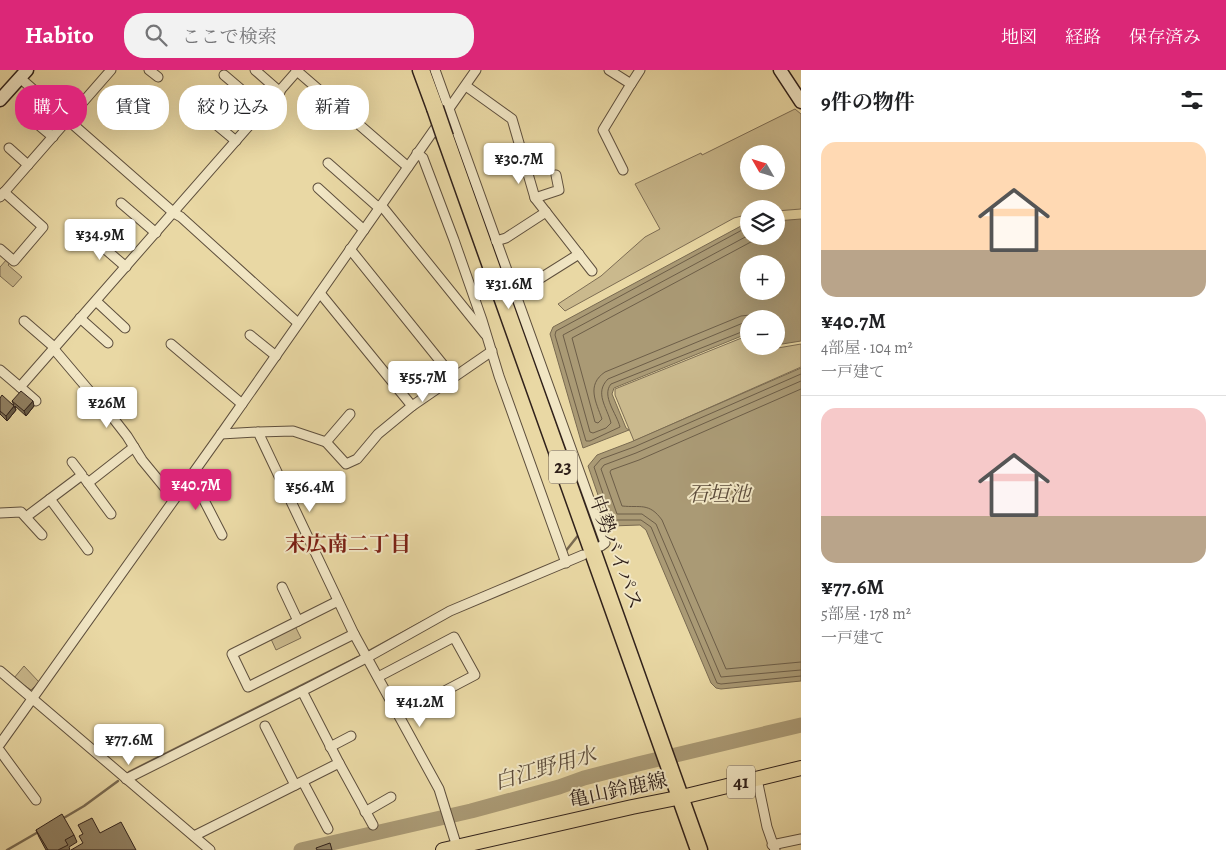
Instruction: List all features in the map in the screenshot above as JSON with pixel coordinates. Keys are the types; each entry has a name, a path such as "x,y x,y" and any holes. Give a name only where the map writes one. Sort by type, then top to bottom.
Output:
{"highway":[{"name":"中勢バイパス","path":"421,70 442,109 445,137 682,797 699,850"}],"main road":[{"name":"亀山鈴鹿線","path":"443,850 682,797 801,768"}],"street":[{"path":"87,98 112,70"},
{"path":"149,70 158,77"},
{"path":"254,70 272,85"},
{"path":"435,70 442,109 515,290 605,543 601,546"},
{"path":"0,744 408,167 442,109 466,86 476,70"},
{"path":"609,70 631,84"},
{"path":"623,170 603,130 640,70"},
{"path":"780,70 801,102"},
{"path":"286,85 297,71 408,167"},
{"path":"0,100 23,74 34,85"},
{"path":"224,75 236,85"},
{"path":"466,86 512,119 535,198 592,271"},
{"path":"44,130 52,137"},
{"path":"0,249 14,260 43,227 1,195 58,130"},
{"path":"80,130 174,213 181,217 298,323"},
{"path":"223,130 236,141"},
{"path":"20,387 246,130"},
{"path":"9,148 28,165"},
{"path":"417,153 423,158 454,240 566,563"},
{"path":"328,163 380,206 488,338"},
{"path":"535,198 559,190 556,174"},
{"path":"318,188 364,230"},
{"path":"121,203 156,233"},
{"path":"496,241 506,238 546,212"},
{"path":"90,236 126,267"},
{"path":"350,249 454,377"},
{"path":"515,290 528,286 579,254"},
{"path":"320,293 412,406"},
{"path":"96,301 125,328"},
{"path":"80,318 108,343"},
{"path":"24,321 54,348 106,410 142,460 174,499"},
{"path":"250,335 276,356"},
{"path":"171,344 242,404"},
{"path":"221,434 293,431 326,442 346,464 357,459 378,434 412,406 492,350"},
{"path":"0,370 36,402"},
{"path":"326,442 350,414"},
{"path":"258,432 354,634 439,789 457,846"},
{"path":"88,484 134,447"},
{"path":"72,462 111,514"},
{"path":"26,517 82,475"},
{"path":"190,475 222,535"},
{"path":"50,499 88,550"},
{"path":"0,513 20,512 42,534"},
{"path":"126,779 302,690 366,654 450,611 583,556"},
{"path":"282,587 298,620"},
{"path":"338,601 232,654 248,687 354,634"},
{"path":"378,676 454,637 471,668 475,676 399,715"},
{"path":"0,671 210,850"},
{"path":"302,690 330,747 373,825"},
{"path":"265,726 328,829"},
{"path":"330,747 351,736"},
{"path":"0,751 36,800"},
{"path":"194,836 339,763"},
{"path":"756,779 774,848 801,838"},
{"path":"365,812 391,797"}],"shaded area":[{"path":"795,109 801,114 801,209 785,210 785,200 740,200 740,216 565,311 558,304 601,276 645,237 660,229 635,184 701,153 702,155"},
{"path":"7,259 11,262 8,265 22,277 13,287 0,276 0,267"},
{"path":"740,339 740,355 785,355 785,347 801,344 801,367 634,441 615,395 615,389"},
{"path":"295,626 301,638 276,650 271,639"},
{"path":"24,666 39,682 31,690 14,678"}],"water":[{"path":"801,219 801,341 785,344 785,310 740,310 740,337 614,388 612,394 626,428 629,430 583,448 550,334 553,327 740,227 740,245 785,245 785,220"},
{"name":"石垣池","path":"801,368 801,681 716,688 711,683 646,530 640,525 611,526 608,524 588,466 597,455"}],"building":[{"path":"21,391 33,401 24,411 12,401"},
{"path":"2,395 14,406 6,416 0,411 0,398"},
{"path":"62,814 74,835 65,840 68,845 58,850 48,850 36,830"},
{"path":"92,818 100,833 121,822 136,850 71,850 83,843 79,836 83,834 78,825"},
{"path":"330,843 332,850 317,850 316,848"}],"waterway":[{"path":"565,552 580,533"},
{"path":"367,652 424,621"},
{"path":"129,772 358,657"},
{"name":"白江野用水","path":"301,850 471,811 559,787 584,778 801,725"},
{"path":"62,819 84,806 118,781"},
{"path":"7,850 40,831"}],"district":[{"name":"末広南二丁目","path":"348,544"}]}
